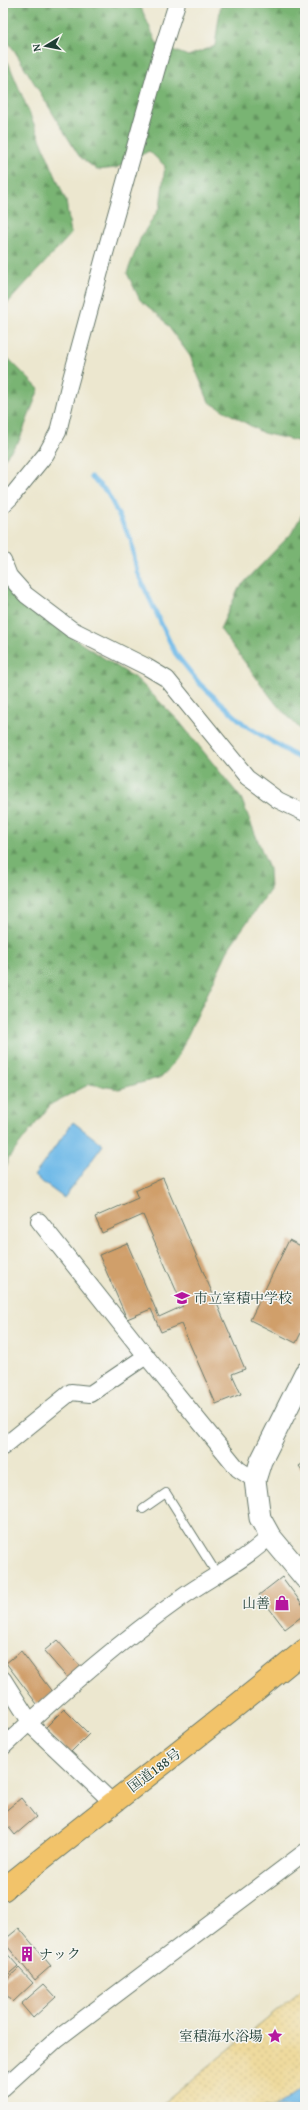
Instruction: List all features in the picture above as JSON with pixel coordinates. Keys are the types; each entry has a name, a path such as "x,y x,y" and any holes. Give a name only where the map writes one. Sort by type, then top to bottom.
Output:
{"highway":[{"name":"国道188号","path":"3,1890 112,1802 218,1722 305,1650"}],"street":[{"path":"3,504 11,497 46,454 58,432 68,386 160,54 177,3"},
{"path":"3,561 9,576 26,595 71,629 147,667 167,680 247,777 278,800 305,813"},
{"path":"40,1221 146,1356 238,1469 255,1480"},
{"path":"3,1447 71,1392 90,1394 146,1356"},
{"path":"305,1373 261,1461 255,1480 260,1518 270,1536 305,1578"},
{"path":"3,1747 29,1721 116,1648 181,1598 259,1547 270,1536"},
{"path":"3,1679 29,1721 112,1802"},
{"path":"3,2088 57,2039 305,1852"}],"lane":[{"path":"143,1509 166,1493 217,1574"}],"green space":[{"path":"3,3 139,3 157,44 188,56 215,46 221,3 305,3 305,448 297,441 263,433 209,402 190,356 162,318 140,300 127,273 141,237 160,207 165,166 149,151 116,168 97,170 79,156 14,50 3,36"},
{"path":"3,59 8,62 66,201 71,234 3,308"},
{"path":"3,353 39,389 19,441 3,460"},
{"path":"305,509 305,734 276,704 220,629 239,588 291,534"},
{"path":"3,583 17,602 138,680 178,720 241,798 269,869 270,890 230,946 177,1058 162,1077 119,1089 90,1084 51,1104 8,1159 3,1178"}],"sand":[{"name":"室積海水浴場","path":"305,1987 305,2085 275,2107 159,2107"}],"water":[{"path":"73,1122 103,1145 64,1198 34,1176"},
{"path":"305,2085 305,2107 275,2107"}],"building":[{"path":"163,1178 245,1369 232,1374 241,1394 216,1404 181,1324 161,1332 151,1309 127,1319 99,1255 127,1243 159,1317 183,1306 143,1215 102,1233 95,1217 138,1198 135,1191"},
{"path":"289,1240 305,1248 305,1325 296,1343 250,1320"},
{"path":"305,1454 305,1462 301,1457"},
{"path":"305,1462 305,1474 299,1466"},
{"path":"282,1577 305,1608 305,1614 285,1629 259,1595"},
{"path":"57,1640 83,1669 70,1681 44,1651"},
{"path":"21,1651 53,1693 37,1704 6,1663"},
{"path":"64,1709 89,1734 70,1753 45,1728"},
{"path":"21,1798 36,1817 15,1835 3,1820 3,1813"},
{"name":"ナック","path":"19,1928 51,1966 35,1980 3,1941"},
{"path":"3,1949 18,1966 3,1979"},
{"path":"19,1968 33,1983 13,2002 3,1991 3,1983"},
{"path":"44,1984 56,1997 33,2018 21,2004"}],"waterway":[{"path":"91,477 107,492 131,540 137,572 175,653 200,684 245,725 305,762"}],"place":[{"name":"市立室積中学校","path":"182,1298"},
{"name":"山善","path":"282,1603"},
{"name":"ナック","path":"27,1954"},
{"name":"室積海水浴場","path":"275,2036"}]}
